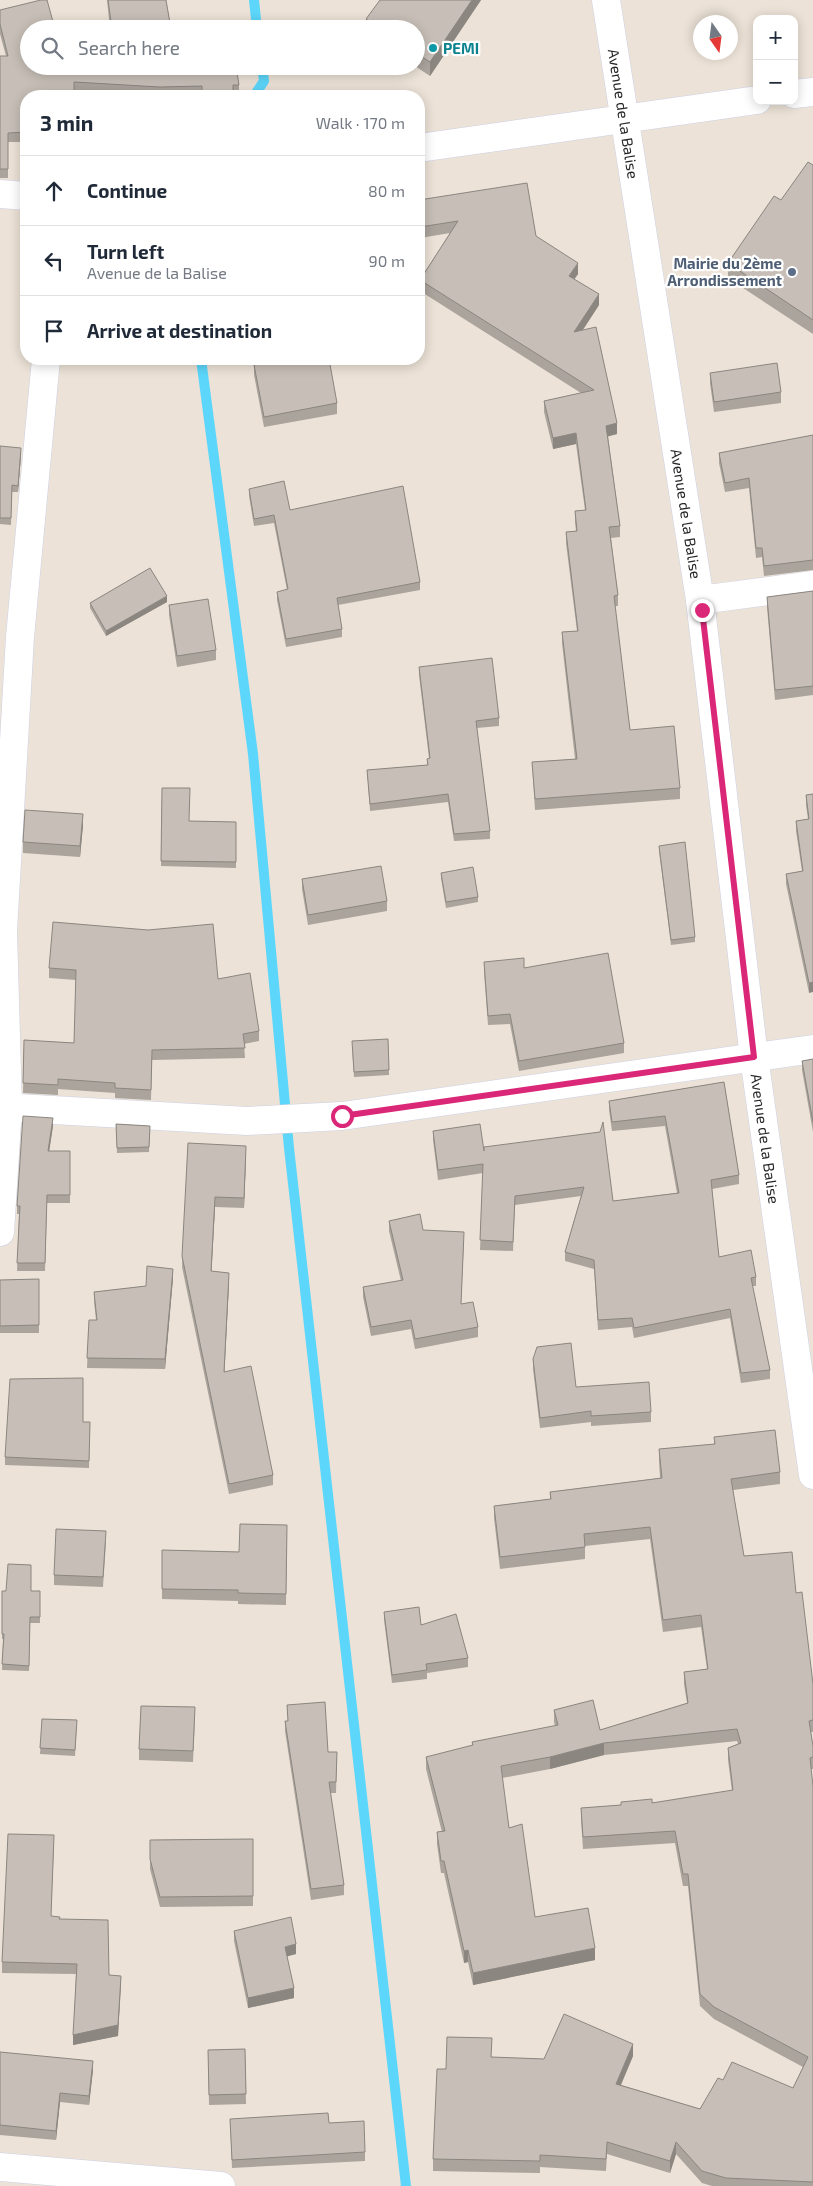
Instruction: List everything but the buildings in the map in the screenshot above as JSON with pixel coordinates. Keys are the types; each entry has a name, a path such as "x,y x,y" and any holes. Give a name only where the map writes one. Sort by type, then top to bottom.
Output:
{"street":[{"name":"Avenue de la Balise","path":"606,0 700,600 754,1057 813,1475"},
{"path":"798,94 813,92"},
{"path":"425,147 753,101"},
{"path":"0,194 20,196"},
{"path":"0,1232 4,1107 3,931 20,637 45,365"},
{"path":"700,600 813,585"},
{"path":"4,1107 246,1121 342,1116 813,1049"},
{"path":"0,2167 221,2186"}],"waterway":[{"path":"254,0 256,20"},
{"path":"258,90 264,81 263,75"},
{"path":"202,365 253,754 289,1148 406,2186"}],"place":[{"name":"PEMI","path":"433,48"},
{"name":"Mairie du 2ème Arrondissement","path":"792,272"}],"route":[{"path":"342,1116 754,1057 702,610"}]}
